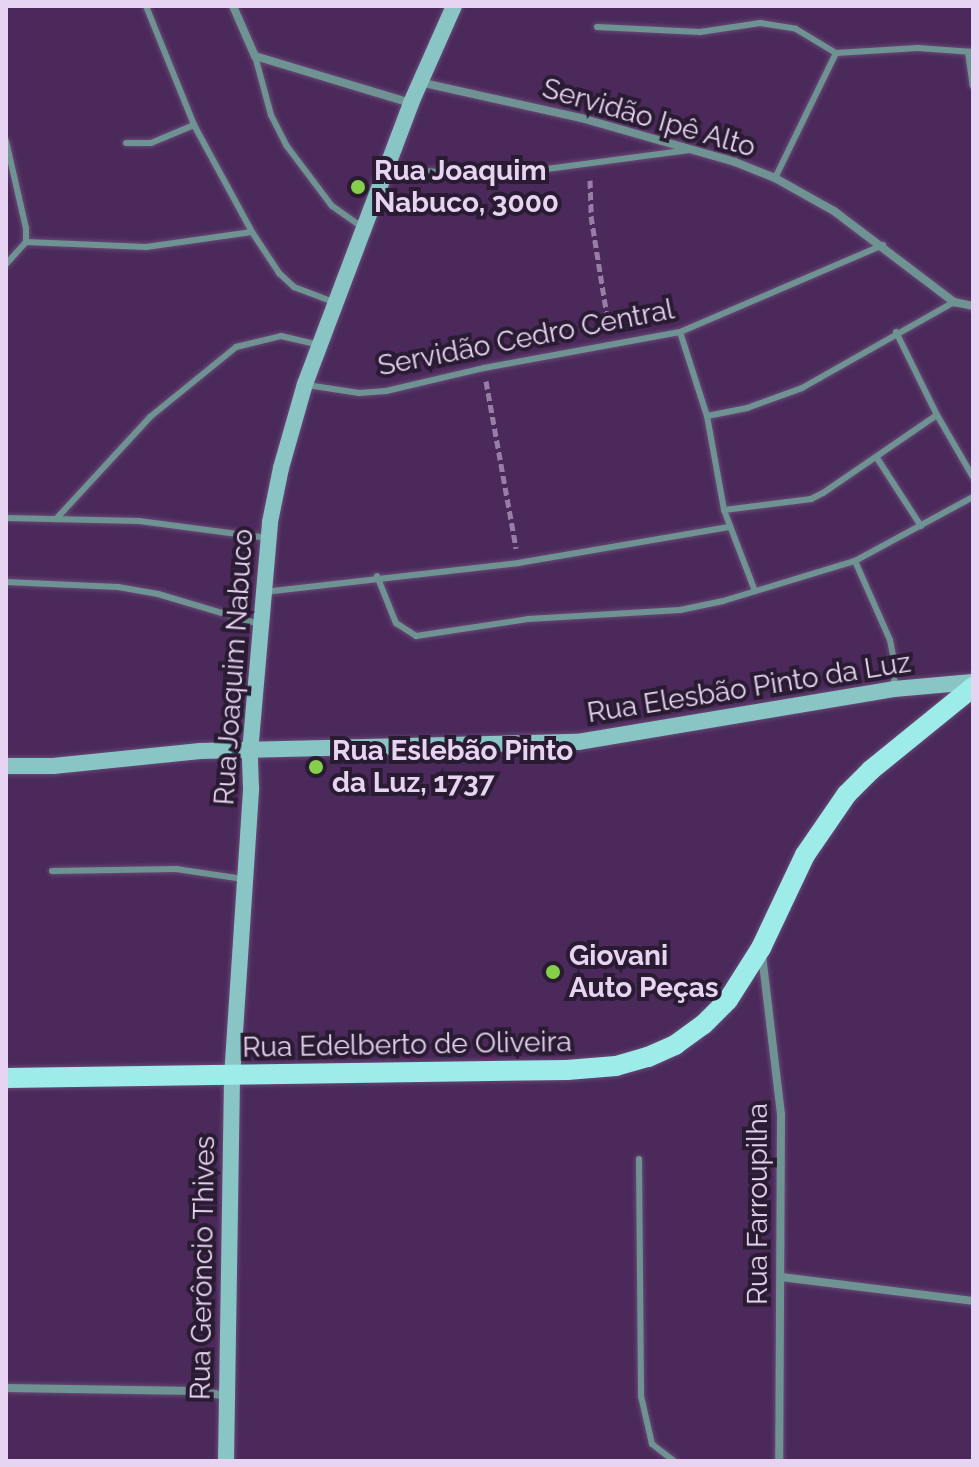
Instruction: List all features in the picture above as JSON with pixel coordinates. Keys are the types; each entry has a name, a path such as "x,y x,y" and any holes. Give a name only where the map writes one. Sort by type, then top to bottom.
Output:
{"main road":[{"name":"Rua Joaquim Nabuco","path":"232,1077 261,593 281,468 305,384 385,168 419,82 454,6"},
{"name":"Rua Elesbão Pinto da Luz","path":"6,766 53,766 200,751 578,742 894,689 973,685"},
{"name":"Rua Edelberto de Oliveira","path":"6,1078 567,1070 616,1066 675,1045 703,1025 728,1000 761,948 805,855 847,794 973,685"},
{"name":"Rua Gerôncio Thives","path":"226,1461 232,1077"}],"street":[{"path":"233,6 255,56 411,103"},
{"name":"Servidão Ipê Alto","path":"419,82 581,118 695,149 775,178 834,211 883,245 954,302 973,306"},
{"name":"Rua Farroupilha","path":"761,948 781,1115 779,1461"},
{"path":"781,1277 973,1301"},
{"path":"6,1388 196,1391 227,1396"}],"lane":[{"path":"146,6 194,125 252,232 279,273 294,287 337,303"},
{"path":"597,27 700,32 760,23 796,29 836,53 918,48 970,52 973,86"},
{"path":"775,178 836,53"},
{"path":"255,56 271,115 286,145 332,206 364,228"},
{"path":"126,143 151,143 194,125"},
{"path":"6,141 26,228 26,242 6,264"},
{"path":"385,168 503,172 695,149"},
{"path":"26,242 146,247 252,232"},
{"name":"Servidão Cedro Central","path":"305,384 359,393 386,391 484,368 680,332 883,245"},
{"path":"707,416 747,408 802,388 896,332 954,302"},
{"path":"680,332 707,416 724,510 755,591"},
{"path":"896,332 937,415 973,477"},
{"path":"56,519 150,417 236,347 262,338 281,336 320,345"},
{"path":"724,510 811,499 877,458 937,415"},
{"path":"877,458 921,526"},
{"path":"377,576 396,623 409,633 423,636 528,619 680,610 855,561 973,497"},
{"path":"6,518 139,521 268,538"},
{"path":"261,593 377,576 518,563 729,527"},
{"path":"855,561 890,640 895,665 894,689"},
{"path":"6,582 118,587 158,594 259,624"},
{"path":"52,871 176,869 243,879"},
{"path":"639,1159 641,1396 652,1444 674,1461"}],"path":[{"path":"590,163 591,216 612,345"},
{"path":"484,368 518,563"}],"place":[{"name":"Rua Joaquim Nabuco, 3000","path":"358,187"},
{"name":"Rua Eslebão Pinto da Luz, 1737","path":"316,767"},
{"name":"Giovani Auto Peças","path":"553,972"}]}
